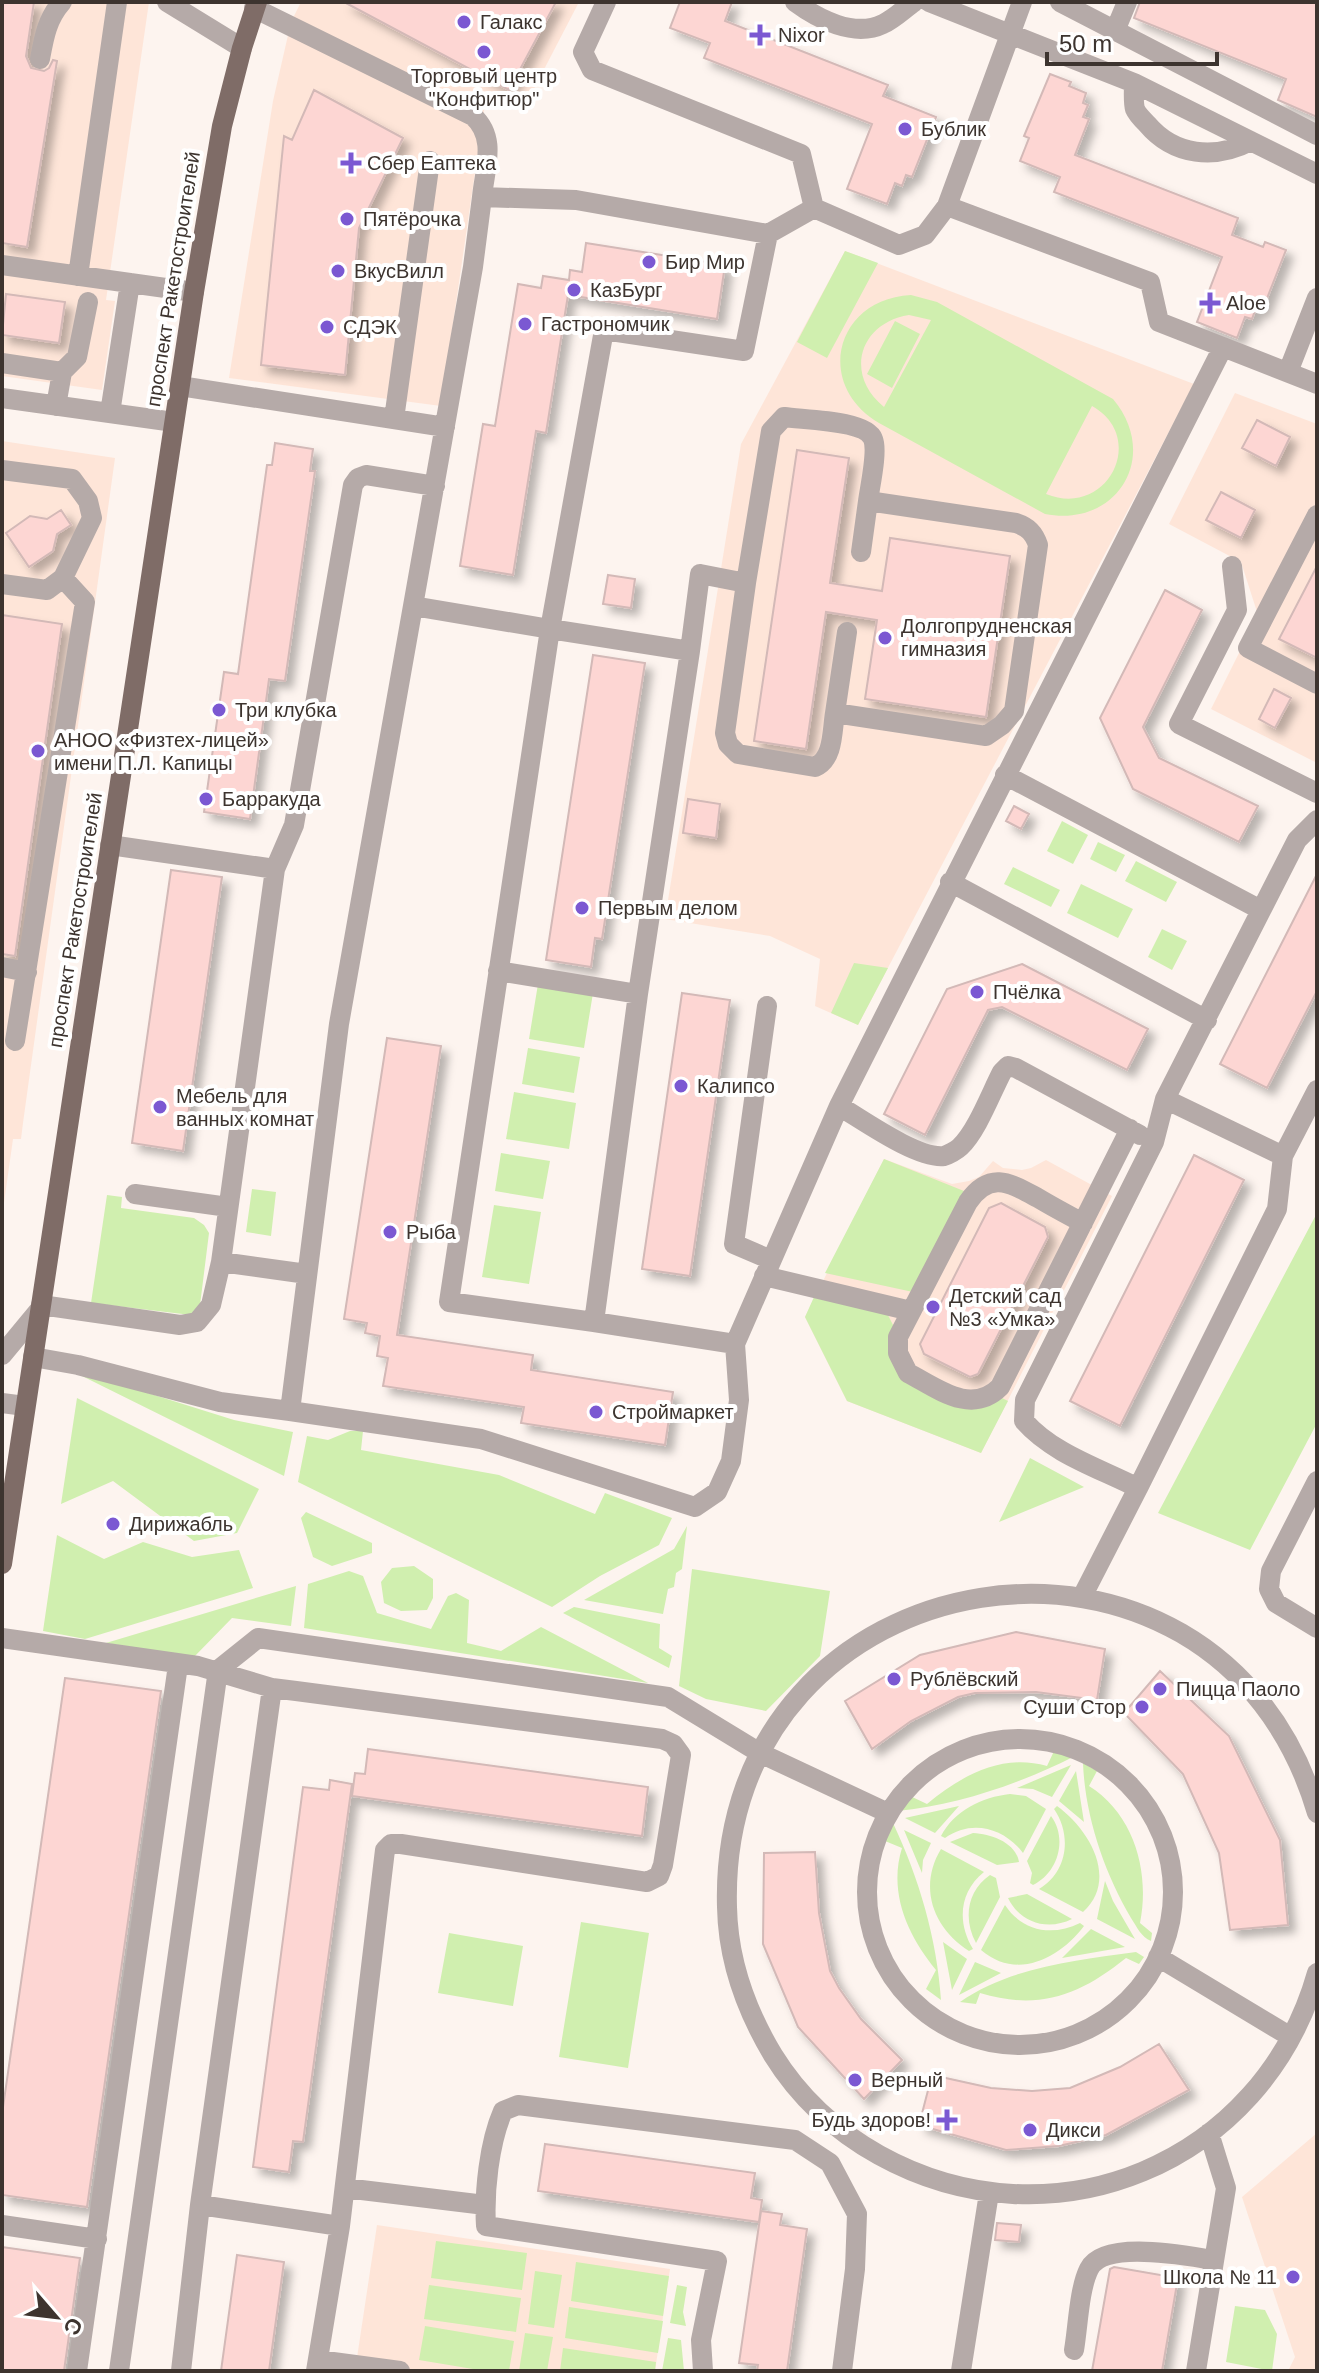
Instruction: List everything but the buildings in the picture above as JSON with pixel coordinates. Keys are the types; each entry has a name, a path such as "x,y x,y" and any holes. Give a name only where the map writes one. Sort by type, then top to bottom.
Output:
{"main road":[{"name":"проспект Ракетостроителей","path":"3,1552 194,292 222,126 255,5"}],"street":[{"path":"40,59 46,28 53,12 62,2"},
{"path":"78,276 117,2"},
{"path":"167,2 242,48"},
{"path":"606,2 583,52 592,70 801,154 814,208"},
{"path":"795,2 813,15 863,29 883,24 914,2"},
{"path":"929,2 1134,83 1317,174"},
{"path":"814,208 899,245 925,235 947,206 1022,2"},
{"path":"1060,2 1317,135"},
{"path":"1115,31 1127,2"},
{"path":"255,5 473,116 485,126 488,142 473,267 344,995 290,1411"},
{"path":"1134,83 1136,110 1158,137 1182,149 1210,154 1234,150 1251,141"},
{"path":"394,419 430,161"},
{"path":"482,197 576,200 768,234 814,208"},
{"path":"947,206 1150,282 1159,322 1317,384"},
{"path":"735,1344 449,1302 550,629 604,330 744,351 768,234"},
{"path":"2,265 194,292"},
{"path":"110,413 130,283"},
{"path":"1288,372 1317,298"},
{"path":"56,406 62,372 77,357 88,302"},
{"path":"33,1357 78,1365 220,1402 481,1439 695,1507 717,1492 731,1461 739,1400 735,1344 767,1268 839,1106 1223,347"},
{"path":"2,363 62,372"},
{"path":"180,386 445,427"},
{"path":"2,398 174,422"},
{"path":"847,632 828,753 822,764 815,767 738,754 728,744 725,733 771,431 778,420 784,417 866,429 874,440 861,552"},
{"path":"2,470 72,479 88,501 92,518 63,578 47,590 2,584"},
{"path":"2,1355 41,1307 180,1325 197,1322 211,1305 221,1262 275,869 294,825 353,485 358,478 366,475 435,486"},
{"path":"835,713 986,736 1002,725 1014,711 1038,545 1030,531 1016,523 868,501"},
{"path":"1317,515 1248,648 1317,684"},
{"path":"1232,566 1237,610 1179,724 1317,793"},
{"path":"594,1322 638,994 700,574 746,583"},
{"path":"15,1041 85,602 63,578"},
{"path":"413,606 690,651"},
{"path":"1016,692 1041,704"},
{"path":"1005,775 1261,910"},
{"path":"1138,1488 1059,1450 1036,1435 1024,1421 1025,1400 1154,1142 1165,1099 1297,840 1316,822"},
{"path":"110,845 275,869"},
{"path":"950,882 1207,1020"},
{"path":"2,967 27,972"},
{"path":"498,971 638,994"},
{"path":"767,1006 734,1244 767,1268 911,1311"},
{"path":"839,1106 911,1147 945,1156 960,1148 969,1136 1008,1066 1154,1142"},
{"path":"1082,1597 1277,1209 1283,1156 1317,1090"},
{"path":"1165,1099 1283,1156"},
{"path":"1083,1223 1009,1182 980,1188 968,1202 901,1329 897,1345 900,1360 908,1373 959,1399 970,1401 987,1397 1000,1387 1083,1223 1130,1129"},
{"path":"135,1194 228,1207"},
{"path":"221,1262 307,1274"},
{"path":"2,1403 25,1406"},
{"path":"1317,1481 1271,1571 1269,1589 1276,1603 1317,1628"},
{"path":"1317,1813 1298,1761 1264,1707 1220,1662 1195,1643 1156,1621 1082,1597 1039,1592 1005,1593 951,1603 908,1617 850,1650 824,1671 794,1704 760,1753 738,1812 727,1878 728,1923 738,1978 749,2009 780,2066 822,2115 870,2150 933,2180 989,2193 1061,2193 1104,2185 1155,2167 1209,2133 1256,2089 1291,2037 1317,1973"},
{"path":"2,1638 218,1670 272,1688 662,1739 673,1744 681,1755 663,1865 659,1876 647,1882 401,1844 391,1844 385,1850 340,2226 317,2365 400,2371"},
{"path":"119,2371 218,1670 258,1638 668,1697 760,1753 888,1813"},
{"path":"77,2371 82,2289 97,2239 166,1712 178,1665"},
{"path":"181,2371 200,2205 272,1688"},
{"path":"1010,1739 1055,1742 1083,1751 1123,1779 1139,1796 1163,1837 1171,1872 1172,1907 1168,1931 1158,1957 1135,1993 1118,2010 1098,2024 1055,2042 1032,2046 985,2042 938,2023 898,1986 880,1956 871,1933 866,1884 877,1836 888,1813 920,1776 962,1750 1010,1739"},
{"path":"1158,1957 1291,2037"},
{"path":"703,2371 701,2340 717,2261 486,2226 485,2205 497,2126 503,2111 518,2105 795,2140 830,2163 857,2214 855,2269 842,2371"},
{"path":"1196,2371 1226,2188 1209,2133"},
{"path":"345,2188 485,2205"},
{"path":"961,2371 989,2193"},
{"path":"200,2205 340,2226"},
{"path":"2,2225 97,2239"},
{"path":"1074,2350 1088,2270 1095,2261 1103,2256 1150,2251 1214,2260"}],"shaded area":[{"path":"2,2 149,2 106,300 115,301 102,390 2,376"},
{"path":"301,2 579,2 523,110 486,97 441,406 229,378 273,101 291,22"},
{"name":"Долгопрудненская гимназия","path":"845,251 1194,384 858,1025 815,1006 820,959 770,936 665,919 741,444"},
{"path":"1235,393 1317,424 1317,763 1211,709 1258,615 1241,562 1169,524"},
{"name":"АНОО «Физтех-лицей» имени П.Л. Капицы","path":"2,441 115,458 21,1139 13,1139 2,1217"},
{"name":"Детский сад №3 «Умка»","path":"884,1159 952,1184 979,1177 993,1161 1003,1168 1022,1170 1046,1160 1112,1196 981,1453 847,1401 805,1317"},
{"name":"Школа № 11","path":"1317,2133 1317,2371 1288,2371 1295,2357 1242,2197"},
{"path":"377,2225 670,2269 655,2371 355,2371"}],"green space":[{"path":"845,251 878,263 827,358 797,342"},
{"path":"911,295 937,302 1113,399 1127,421 1133,443 1132,464 1124,483 1111,499 1093,510 1071,515 1045,514 879,423 859,407 846,388 841,367 842,346 850,327 865,311 885,300","holes":["909,315 931,320 884,407 864,380 861,366 863,352 878,328","1092,406 1109,420 1117,436 1118,454 1113,471 1103,485 1087,495 1068,499 1046,494"]},
{"path":"895,321 920,334 892,388 867,374"},
{"path":"1062,821 1088,835 1073,864 1047,851"},
{"path":"1098,842 1125,855 1116,872 1090,859"},
{"path":"1136,861 1177,882 1166,902 1125,881"},
{"path":"1013,867 1060,890 1051,907 1004,884"},
{"path":"1081,884 1133,909 1118,938 1067,913"},
{"path":"1162,929 1187,941 1172,970 1148,957"},
{"path":"854,963 888,968 858,1025 831,1013"},
{"path":"538,984 593,993 584,1048 529,1039"},
{"path":"528,1048 580,1057 574,1093 522,1084"},
{"path":"514,1092 576,1103 569,1149 506,1139"},
{"path":"501,1153 550,1161 543,1199 495,1191"},
{"path":"884,1159 964,1191 913,1292 825,1273"},
{"path":"252,1189 276,1192 271,1236 246,1232"},
{"path":"107,1195 122,1197 121,1208 194,1218 204,1225 209,1233 200,1305 191,1315 91,1303"},
{"path":"494,1205 541,1212 529,1284 482,1277"},
{"path":"1317,1213 1317,1423 1250,1550 1158,1513"},
{"path":"814,1297 887,1313 893,1325 891,1345 904,1378 1008,1401 981,1453 847,1401 805,1317"},
{"path":"84,1373 234,1420 293,1432 284,1476 82,1376"},
{"path":"77,1398 259,1489 237,1533 194,1541 113,1481 61,1504"},
{"path":"350,1431 363,1431 361,1450 499,1475 595,1514 605,1493 672,1518 659,1545 600,1576 552,1607 298,1482 307,1436 328,1440"},
{"path":"1030,1458 1084,1487 999,1522"},
{"path":"306,1512 372,1543 372,1553 332,1566 313,1557 301,1518"},
{"path":"687,1526 682,1569 676,1573 674,1587 668,1589 663,1614 584,1600 674,1549"},
{"path":"57,1535 104,1559 143,1542 192,1557 239,1550 253,1588 85,1639 43,1631"},
{"path":"414,1566 433,1579 433,1598 427,1610 401,1611 384,1603 381,1582 392,1568"},
{"path":"692,1569 830,1591 820,1656 766,1711 706,1699 679,1686"},
{"path":"349,1571 363,1576 377,1613 431,1629 448,1596 456,1593 469,1600 467,1643 501,1651 541,1627 648,1683 304,1628 308,1584"},
{"path":"296,1586 291,1626 232,1618 194,1657 106,1643"},
{"path":"574,1607 660,1624 659,1648 672,1656 669,1668 563,1613"},
{"path":"1055,1749 1073,1757 988,1792 943,1804 897,1811 908,1795 927,1804 968,1776 998,1765 1030,1763 1047,1766"},
{"path":"1083,1763 1097,1771 1089,1786 1118,1813 1136,1847 1143,1885 1140,1923 1152,1933 1151,1941 1131,1918 1104,1863 1092,1823"},
{"path":"1071,1765 1052,1797 1033,1789 1017,1788"},
{"path":"1076,1771 1084,1822 1059,1801"},
{"path":"1010,1794 1026,1796 1046,1809 1023,1853 1007,1837 987,1829 966,1829 945,1838 941,1836 953,1819 970,1807 989,1798"},
{"path":"959,1806 935,1833 905,1818"},
{"path":"1057,1806 1080,1828 1096,1855 1099,1885 1094,1899 1083,1912 1039,1889 1056,1873 1064,1852 1063,1830 1054,1809"},
{"path":"1051,1816 1059,1835 1058,1855 1049,1872 1033,1885 1030,1883 1032,1873 1027,1861"},
{"path":"893,1823 925,1909 935,1954 941,2000 926,1989 936,1970 917,1943 903,1913 897,1881 902,1848 885,1841"},
{"path":"904,1830 931,1843 923,1860 922,1873"},
{"path":"973,1833 1002,1841 1013,1850 1019,1862 997,1865 950,1842"},
{"path":"941,1849 984,1872 969,1889 963,1908 964,1929 973,1949 969,1951 946,1931 933,1906 931,1878"},
{"path":"990,1875 996,1878 1000,1897 976,1943 969,1924 970,1906 976,1889"},
{"path":"1105,1881 1113,1901 1135,1939 1097,1919"},
{"path":"1027,1894 1072,1919 1044,1924 1027,1919 1008,1898"},
{"path":"1005,1905 1020,1921 1038,1929 1059,1930 1080,1923 1084,1926 1063,1948 1050,1956 1037,1962 1009,1964 981,1950"},
{"path":"581,1922 649,1933 628,2068 559,2057"},
{"path":"1091,1929 1125,1947 1062,1958"},
{"path":"449,1933 523,1946 513,2006 438,1993"},
{"path":"943,1942 967,1959 952,1990"},
{"path":"1136,1952 1144,1957 1139,1964 1126,1958 1092,1982 1058,1996 1021,2000 980,1993 976,2004 960,2002 979,1990 1022,1973 1068,1962"},
{"path":"975,1962 1001,1973 959,1995"},
{"path":"436,2241 527,2253 522,2290 431,2278"},
{"path":"576,2262 669,2276 663,2316 571,2301"},
{"path":"535,2271 562,2275 554,2328 528,2324"},
{"path":"429,2285 521,2298 516,2332 424,2319"},
{"path":"677,2285 687,2287 683,2312 686,2326 670,2323"},
{"path":"1235,2306 1265,2310 1277,2334 1272,2371 1226,2362"},
{"path":"569,2307 663,2321 658,2353 565,2338"},
{"path":"425,2326 514,2341 509,2371 485,2371 419,2360"},
{"path":"525,2333 553,2337 547,2371 519,2371"},
{"path":"668,2338 681,2340 684,2371 662,2371"},
{"path":"563,2348 656,2362 655,2371 560,2371"}],"place":[{"name":"Галакс","path":"464,22"},
{"name":"Nixor","path":"760,35"},
{"name":"Торговый центр \"Конфитюр\"","path":"484,52"},
{"name":"Бублик","path":"905,129"},
{"name":"Сбер Еаптека","path":"351,163"},
{"name":"Пятёрочка","path":"347,219"},
{"name":"Бир Мир","path":"649,262"},
{"name":"ВкусВилл","path":"338,271"},
{"name":"КазБург","path":"574,290"},
{"name":"Aloe","path":"1210,303"},
{"name":"Гастрономчик","path":"525,324"},
{"name":"СДЭК","path":"327,327"},
{"name":"Долгопрудненская гимназия","path":"885,638"},
{"name":"Три клубка","path":"219,710"},
{"name":"АНОО «Физтех-лицей» имени П.Л. Капицы","path":"38,751"},
{"name":"Барракуда","path":"206,799"},
{"name":"Первым делом","path":"582,908"},
{"name":"Пчёлка","path":"977,992"},
{"name":"Калипсо","path":"681,1086"},
{"name":"Мебель для ванных комнат","path":"160,1107"},
{"name":"Рыба","path":"390,1232"},
{"name":"Детский сад №3 «Умка»","path":"933,1307"},
{"name":"Строймаркет","path":"596,1412"},
{"name":"Дирижабль","path":"113,1524"},
{"name":"Рублёвский","path":"894,1679"},
{"name":"Пицца Паоло","path":"1160,1689"},
{"name":"Суши Стор","path":"1142,1707"},
{"name":"Верный","path":"855,2080"},
{"name":"Будь здоров!","path":"947,2120"},
{"name":"Дикси","path":"1030,2130"},
{"name":"Школа № 11","path":"1293,2277"}]}
